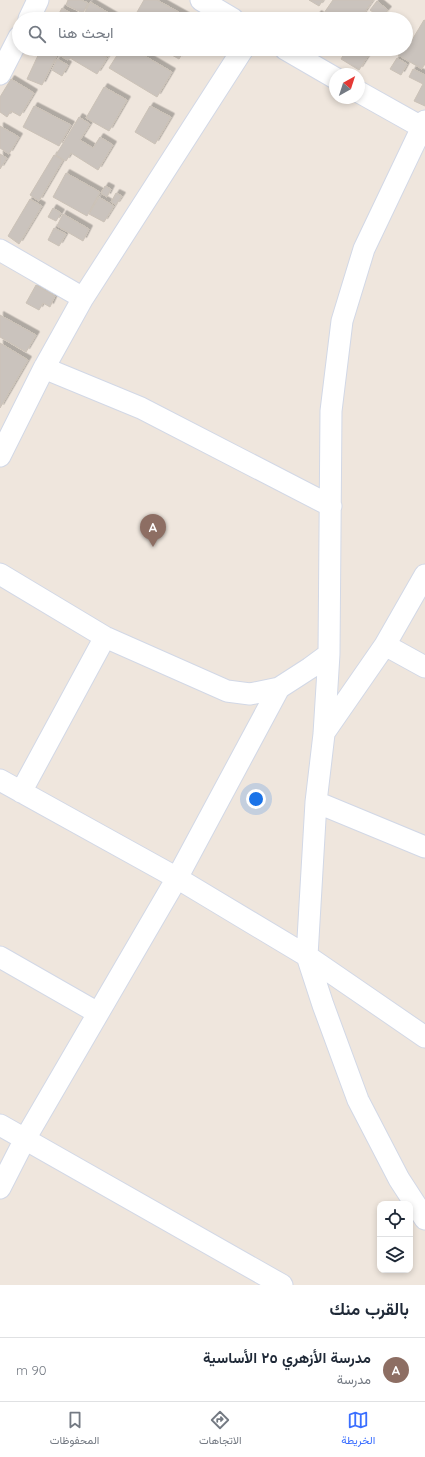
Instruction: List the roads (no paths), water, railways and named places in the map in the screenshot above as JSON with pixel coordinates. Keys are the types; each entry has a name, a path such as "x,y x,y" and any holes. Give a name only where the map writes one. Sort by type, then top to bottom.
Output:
{"street":[{"path":"32,12 38,0"},
{"path":"201,0 222,12"},
{"path":"0,74 12,51"},
{"path":"0,456 6,432 83,298 239,56"},
{"path":"297,56 329,75"},
{"path":"365,95 424,126 364,249 342,321 331,411 329,654 324,734 316,802 307,956 323,1005 358,1100 399,1179 425,1219"},
{"path":"0,250 83,298"},
{"path":"44,368 141,408 331,506"},
{"path":"0,574 105,637 227,691 250,694 279,688 329,654"},
{"path":"324,734 385,645 425,575"},
{"path":"21,792 105,637"},
{"path":"385,645 425,667"},
{"path":"0,1188 25,1139 177,878 279,688"},
{"path":"0,780 177,878 307,956 425,1037"},
{"path":"316,802 425,847"},
{"path":"0,957 98,1013"},
{"path":"0,1125 282,1285"}],"place":[{"name":"مدرسة الأزهري ٢٥ الأساسية","path":"153,547"}]}
